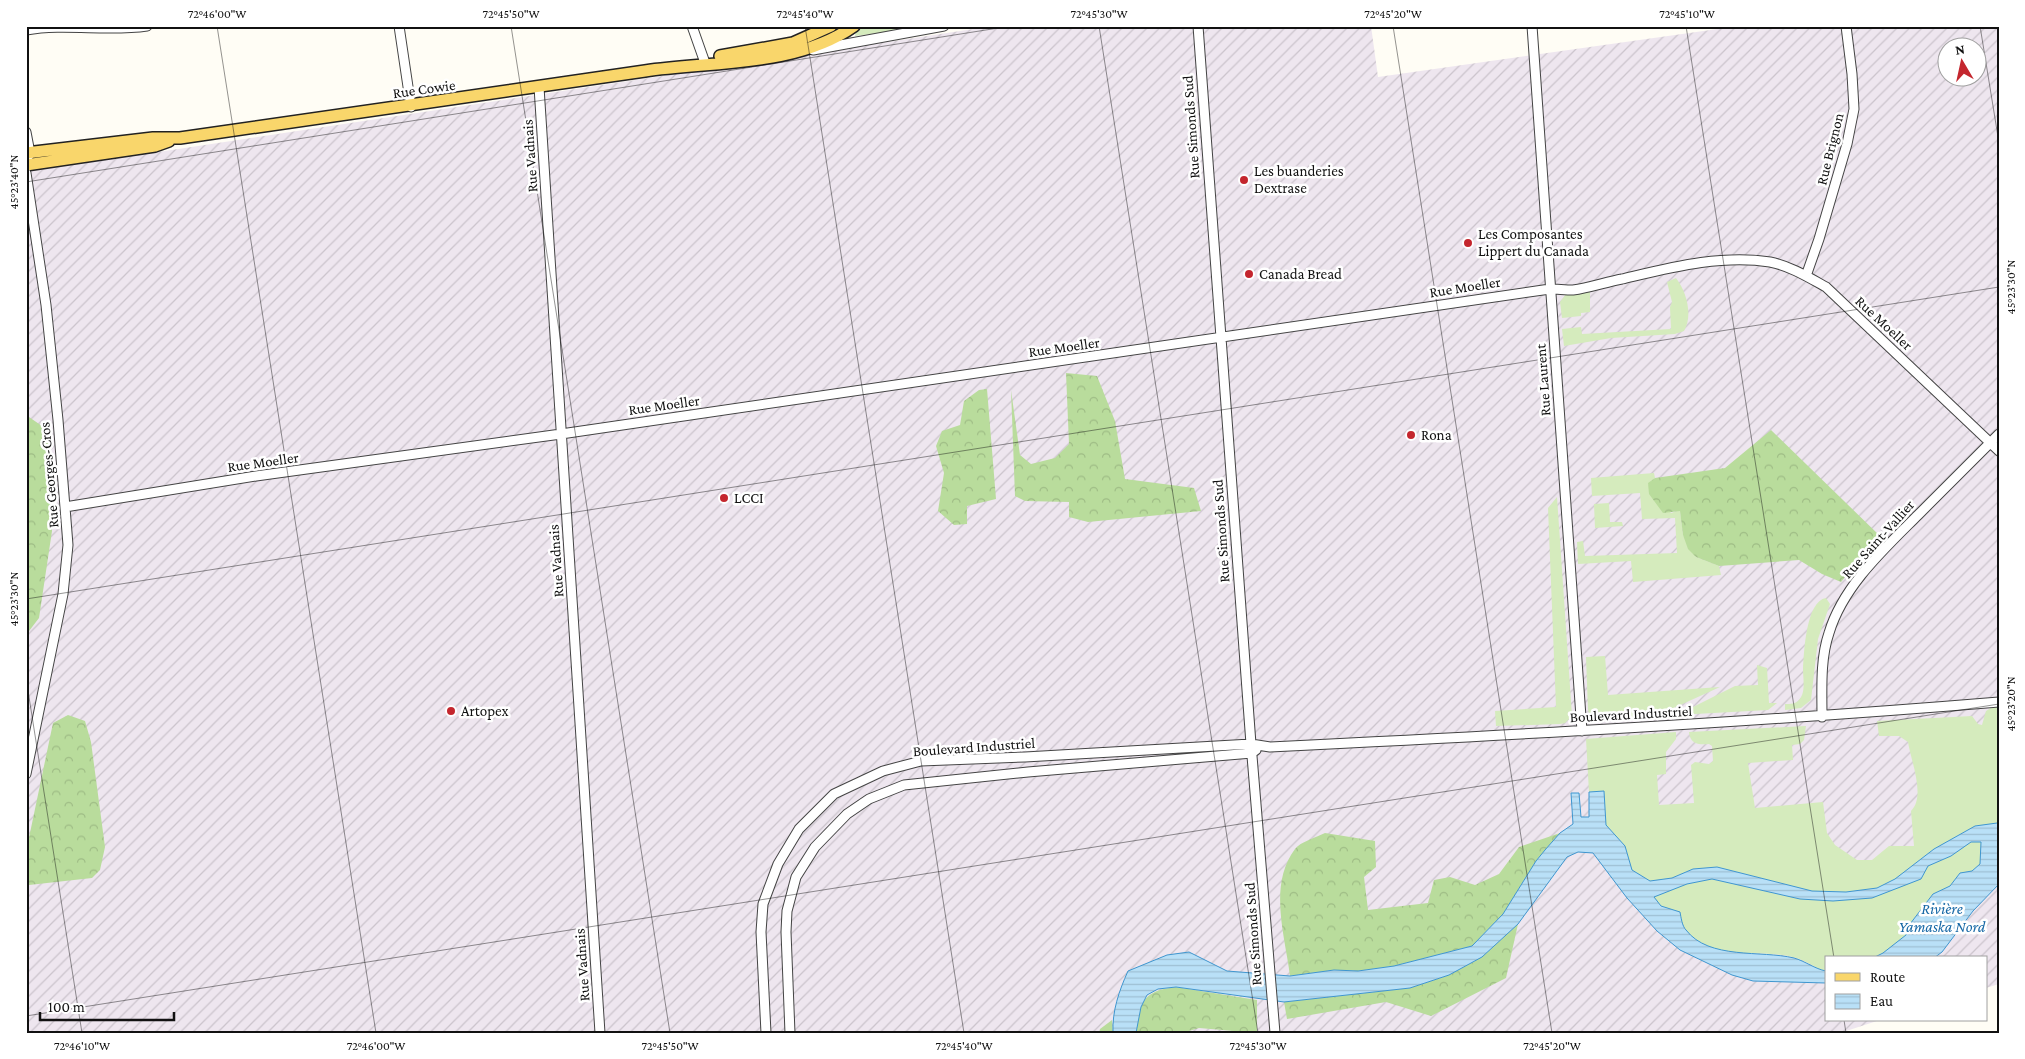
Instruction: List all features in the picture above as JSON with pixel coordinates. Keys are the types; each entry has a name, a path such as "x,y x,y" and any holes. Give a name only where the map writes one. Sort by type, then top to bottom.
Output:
{"main road":[{"name":"Rue Cowie","path":"27,158 155,146 180,138 412,106 671,67 793,43 831,26"},
{"path":"798,52 823,43 854,26"},
{"name":"Rue Cowie","path":"671,67 738,61 798,52"}],"street":[{"path":"26,30 64,27 102,30 147,26"},
{"path":"399,26 412,106"},
{"path":"692,26 704,60"},
{"name":"Rue Cowie","path":"798,52 923,28 944,26"},
{"name":"Rue Simonds Sud","path":"1198,26 1251,748 1275,1033"},
{"name":"Rue Laurent","path":"1532,26 1582,731"},
{"name":"Rue Brignon","path":"1806,276 1820,239 1847,144 1854,109 1846,26"},
{"name":"Rue Vadnais","path":"539,87 600,1033"},
{"path":"26,132 27,158"},
{"name":"Rue Georges-Cros","path":"26,172 46,305 66,506 68,545 63,594 26,774"},
{"name":"Rue Moeller","path":"66,506 256,476 561,434 1550,288 1572,290 1665,269 1740,259 1771,262 1806,276 1826,287 1999,451"},
{"name":"Rue Saint-Vallier","path":"1822,717 1822,686 1828,634 1837,613 1851,590 1884,548 1999,434"},
{"name":"Boulevard Industriel","path":"790,1033 786,932 787,912 796,877 815,847 847,814 869,799 904,785 1264,747 1822,717 1999,702"},
{"name":"Boulevard Industriel","path":"766,1033 761,932 762,904 778,864 799,829 834,794 883,771 921,761 1251,748"}],"shaded area":[{"path":"993,26 1371,26 1378,77 1739,26 1999,26 1999,984 1988,987 1988,956 1825,956 1825,1022 1874,1022 1840,1033 26,1033 26,172"}],"green space":[{"path":"862,26 910,26 909,29 855,36 856,31"},
{"path":"1676,278 1688,304 1687,325 1684,331 1675,334 1611,338 1564,346 1562,329 1581,327 1582,334 1671,329 1670,307 1672,302 1667,282"},
{"path":"1590,290 1590,312 1581,313 1581,316 1562,318 1560,302 1566,294"},
{"path":"1066,373 1097,376 1115,421 1125,479 1194,488 1201,511 1088,522 1069,517 1069,502 1025,501 1015,496 1011,390 1020,455 1031,464 1055,458 1069,444"},
{"path":"987,389 996,499 967,506 967,524 954,525 938,511 944,473 936,446 942,431 960,425 964,401 979,390"},
{"path":"26,417 42,426 49,442 52,531 39,618 26,635"},
{"path":"1771,430 1880,536 1841,582 1822,574 1799,560 1719,566 1696,557 1688,549 1683,535 1680,511 1663,513 1649,494 1648,483 1655,478 1725,468"},
{"path":"1654,473 1655,478 1648,484 1671,513 1680,510 1683,535 1696,557 1719,566 1721,575 1633,582 1631,561 1578,564 1577,542 1583,541 1585,556 1677,553 1675,518 1642,519 1640,493 1592,496 1591,478"},
{"path":"1557,497 1572,716 1565,723 1560,724 1496,726 1495,711 1556,707 1548,508"},
{"path":"1609,503 1610,522 1622,522 1623,526 1595,528 1594,504"},
{"path":"1826,598 1830,604 1818,639 1811,700 1801,708 1785,710 1785,704 1796,702 1803,693 1803,661 1807,628 1814,608 1819,601"},
{"path":"1605,656 1608,695 1720,687 1656,716 1600,721 1590,716 1588,710 1586,657"},
{"path":"1757,665 1767,668 1769,703 1777,703 1768,710 1677,715 1735,686 1758,685"},
{"path":"1999,705 1999,824 1975,826 1934,849 1895,879 1877,888 1846,892 1812,891 1717,867 1693,869 1672,878 1650,881 1632,870 1625,846 1606,825 1604,791 1589,792 1586,739 1676,732 1676,739 1666,752 1666,774 1657,775 1659,805 1694,803 1691,765 1695,762 1709,764 1713,761 1712,746 1695,743 1691,739 1689,732 1806,726 1804,740 1800,744 1792,745 1793,760 1748,763 1755,808 1823,802 1827,833 1835,845 1857,860 1872,860 1889,846 1914,846 1911,811 1917,797 1916,778 1908,742 1899,736 1879,736 1877,721 1972,716 1978,724 1982,725 1986,711"},
{"path":"68,715 85,721 91,742 105,847 100,870 92,878 29,885 26,882 26,852 53,723"},
{"path":"1325,833 1375,841 1376,867 1364,877 1368,910 1428,903 1434,880 1450,877 1475,885 1499,874 1519,847 1560,833 1536,861 1503,914 1472,946 1394,966 1358,971 1334,970 1290,976 1280,911 1282,878 1287,863 1297,846"},
{"path":"1971,842 1981,842 1980,864 1972,871 1960,873 1950,886 1933,894 1910,924 1907,935 1877,956 1825,956 1825,972 1796,958 1782,955 1738,953 1710,947 1697,941 1686,930 1680,912 1661,906 1653,897 1687,884 1712,879 1800,899 1872,898 1895,888 1928,866 1951,856"},
{"path":"1518,924 1506,978 1431,1016 1386,1002 1287,1019 1284,1002 1410,988 1449,975 1482,957"},
{"path":"1176,987 1257,1000 1257,1033 1199,1028 1182,1033 1136,1033 1139,1013 1145,999 1156,991"},
{"path":"1112,1020 1113,1033 1099,1033 1100,1029"}],"water":[{"name":"Rivière Yamaska Nord","path":"1604,791 1606,825 1625,846 1632,870 1650,881 1672,878 1693,869 1717,867 1812,891 1846,892 1877,888 1895,879 1934,849 1975,826 1997,823 1999,824 1999,884 1973,911 1942,952 1937,956 1877,956 1906,935 1910,924 1933,894 1950,886 1960,873 1972,871 1980,864 1981,842 1971,842 1951,856 1928,866 1921,879 1872,898 1833,901 1800,899 1712,879 1687,884 1654,897 1661,906 1680,912 1686,930 1708,946 1736,952 1794,958 1825,971 1825,983 1753,981 1732,975 1680,950 1657,931 1627,898 1593,853 1578,852 1567,857 1518,924 1482,957 1449,975 1410,988 1284,1002 1176,987 1158,989 1147,995 1141,1007 1136,1033 1113,1033 1117,1001 1128,971 1167,955 1189,952 1227,971 1290,976 1334,970 1358,971 1394,966 1472,946 1503,914 1545,850 1560,833 1573,824 1571,793 1579,793 1581,817 1589,817 1589,792"}],"place":[{"name":"Les buanderies Dextrase","path":"1244,180"},
{"name":"Les Composantes Lippert du Canada","path":"1468,243"},
{"name":"Canada Bread","path":"1249,274"},
{"name":"Rona","path":"1411,435"},
{"name":"LCCI","path":"724,498"},
{"name":"Artopex","path":"451,711"}]}
